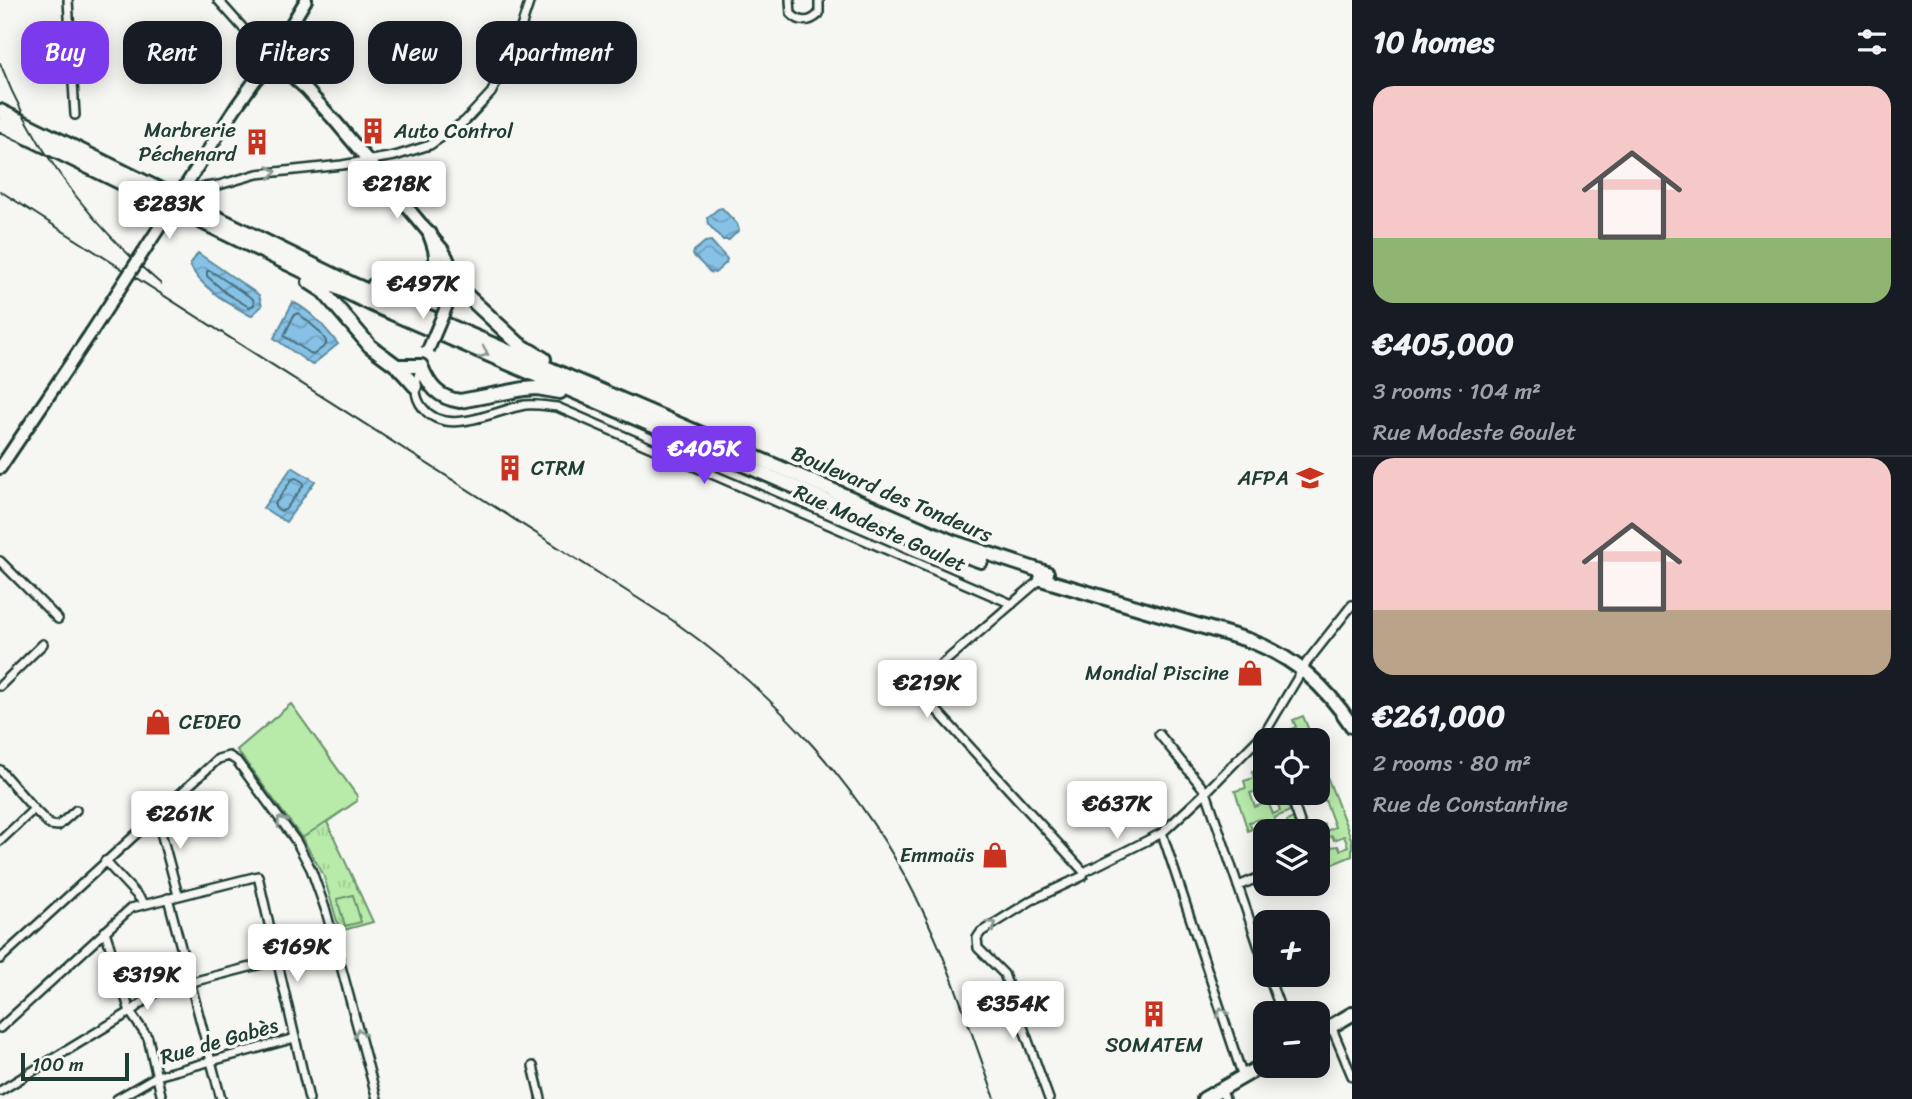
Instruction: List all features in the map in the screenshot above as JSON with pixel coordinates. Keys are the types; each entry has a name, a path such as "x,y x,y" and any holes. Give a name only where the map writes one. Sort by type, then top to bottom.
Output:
{"main road":[{"path":"291,21 306,0"},
{"path":"0,468 253,84"},
{"path":"300,84 430,234 443,250 453,270 454,285 421,366"},
{"name":"Boulevard des Tondeurs","path":"0,111 352,284 953,542 1044,576"},
{"name":"Boulevard des Tondeurs","path":"0,124 371,304 932,544 1044,576"},
{"path":"277,247 386,290 399,291 419,285 435,267 436,256 430,234"},
{"path":"231,237 257,255 323,291 370,345 397,366 415,386"},
{"path":"454,285 519,344 634,405"},
{"path":"397,366 421,366"},
{"path":"421,366 433,390 449,400 460,401 524,389 547,389 573,397 706,454 747,466"},
{"path":"1044,576 1248,640 1283,655 1305,665 1335,689 1352,712"},
{"path":"1305,665 1352,726"},
{"path":"1331,1026 1352,1014"},
{"path":"1204,1099 1223,1094 1253,1071"}],"street":[{"path":"68,0 75,115"},
{"path":"218,0 237,21"},
{"path":"182,191 190,187 219,185 257,174 395,156 430,145 465,121 491,93 513,52 530,0"},
{"path":"790,0 791,14 805,22 814,19 819,13 819,0"},
{"path":"415,386 421,366"},
{"name":"Rue Modeste Goulet","path":"415,386 421,406 442,421 455,422 525,405 557,407 1012,604"},
{"path":"0,561 58,619"},
{"path":"1044,576 927,677 925,691 929,702 1084,872"},
{"path":"1268,728 1305,665 1352,605"},
{"path":"0,686 43,645"},
{"path":"1159,734 1206,792 1253,930"},
{"path":"1049,1099 1004,974 975,942 981,932 1032,900 1083,876 1084,872 1162,832 1253,744"},
{"path":"0,959 218,759 229,756 237,761 296,841 311,869 326,911 377,1099"},
{"path":"0,770 50,825 58,826 76,810"},
{"path":"0,841 34,809"},
{"path":"156,814 178,895"},
{"path":"1162,832 1243,1077"},
{"path":"105,860 145,904"},
{"path":"0,1028 131,908 258,876 309,1099"},
{"path":"1238,886 1253,880"},
{"path":"168,898 221,1099"},
{"path":"105,931 130,1012 148,1038 162,1099"},
{"path":"4,1099 0,1092 130,1012 157,991 277,960"},
{"path":"1331,1026 1352,1076"},
{"name":"Rue de Gabès","path":"117,1099 157,1076 295,1038"},
{"path":"533,1066 541,1099"}],"green space":[{"path":"291,704 357,796 357,801 327,822 373,922 340,931 323,874 302,838 237,750"},
{"path":"291,704 357,796 357,801 302,838 237,750"},
{"path":"1303,716 1308,728 1294,728 1296,727 1293,720"},
{"path":"1253,778 1253,792 1250,793 1255,807 1269,805 1273,814 1280,811 1278,805 1288,805 1290,811 1274,819 1253,819 1249,822 1252,829 1248,831 1235,791 1246,788 1244,781"},
{"path":"1330,784 1352,841 1352,856 1330,865 1330,847 1338,846 1340,850 1348,846 1344,836 1334,840 1330,837 1330,830 1335,827 1327,805 1330,805"},
{"path":"353,895 361,922 345,926 337,899"}],"water":[{"path":"722,208 739,230 729,240 723,240 708,224 707,218"},
{"path":"711,241 727,259 715,273 710,272 693,255 705,242"},
{"path":"198,253 259,295 262,306 251,316 209,289 190,265"},
{"path":"293,302 318,320 338,344 312,365 274,338"},
{"path":"292,467 315,481 286,522 263,508"}],"railway":[{"path":"0,63 30,126 67,184 111,236 161,284"},
{"path":"0,191 672,620 746,679 813,746 843,782 896,859 940,950 995,1099"}],"place":[{"name":"Auto Control","path":"373,131"},
{"name":"Marbrerie Péchenard","path":"257,142"},
{"name":"CTRM","path":"510,468"},
{"name":"AFPA","path":"1310,478"},
{"name":"Mondial Piscine","path":"1250,673"},
{"name":"CEDEO","path":"158,722"},
{"name":"Emmaüs","path":"995,855"},
{"name":"SOMATEM","path":"1154,1014"}]}
